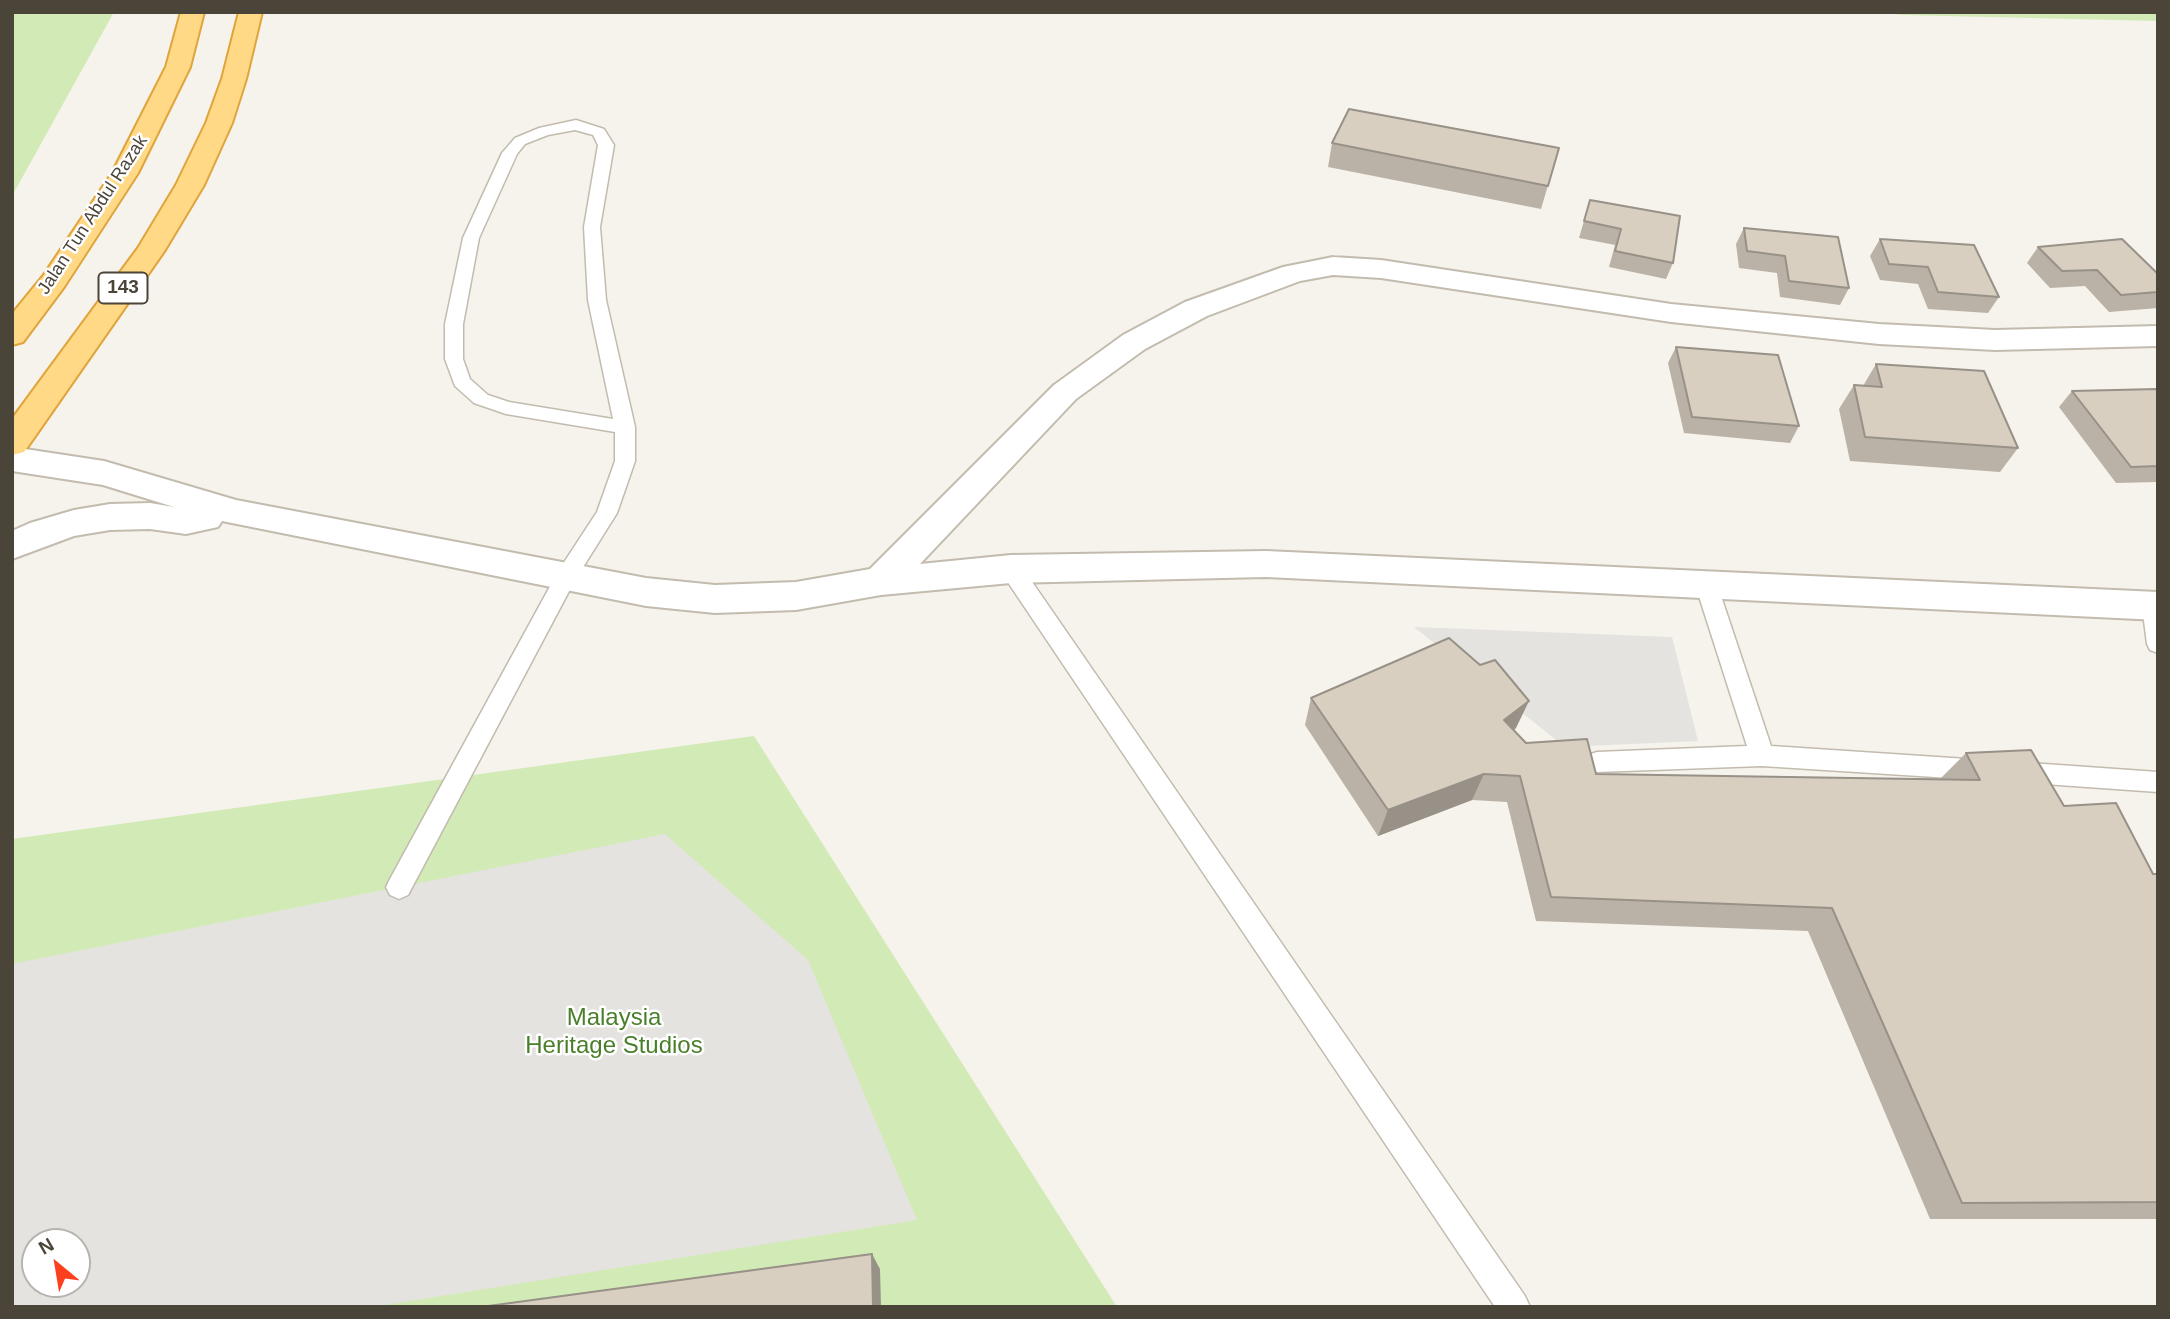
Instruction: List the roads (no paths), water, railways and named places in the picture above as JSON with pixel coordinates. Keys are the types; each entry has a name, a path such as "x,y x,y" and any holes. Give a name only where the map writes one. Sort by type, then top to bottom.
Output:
{"highway":[{"name":"Jalan Tun Abdul Razak","path":"12,335 54,281 125,173 178,67 194,12"},
{"name":"143","path":"12,444 150,250 190,185 219,123 234,79 250,12"}],"street":[{"path":"881,581 1065,392 1134,342 1196,309 1293,273 1333,267 1381,269 1671,313 1879,334 1995,340 2158,337"},
{"path":"12,459 104,473 236,513 646,592 715,599 796,596 881,581 1011,569 1266,564 1531,575 1707,587 2155,606"},
{"path":"12,546 53,529 110,517 149,516 186,521 236,513"}],"lane":[{"path":"399,887 568,576 607,513 625,461 625,427 597,300 592,227 606,145 599,132 576,125 544,131 520,141 510,153 471,238 454,324 454,359 462,382 481,399 506,408 625,427"},
{"path":"1011,569 1514,1307"},
{"path":"1707,587 1762,756"},
{"path":"2155,606 2158,644"},
{"path":"1597,762 1762,756 2158,782"}],"park label":[{"name":"Malaysia Heritage Studios","path":"614,1032"}]}
